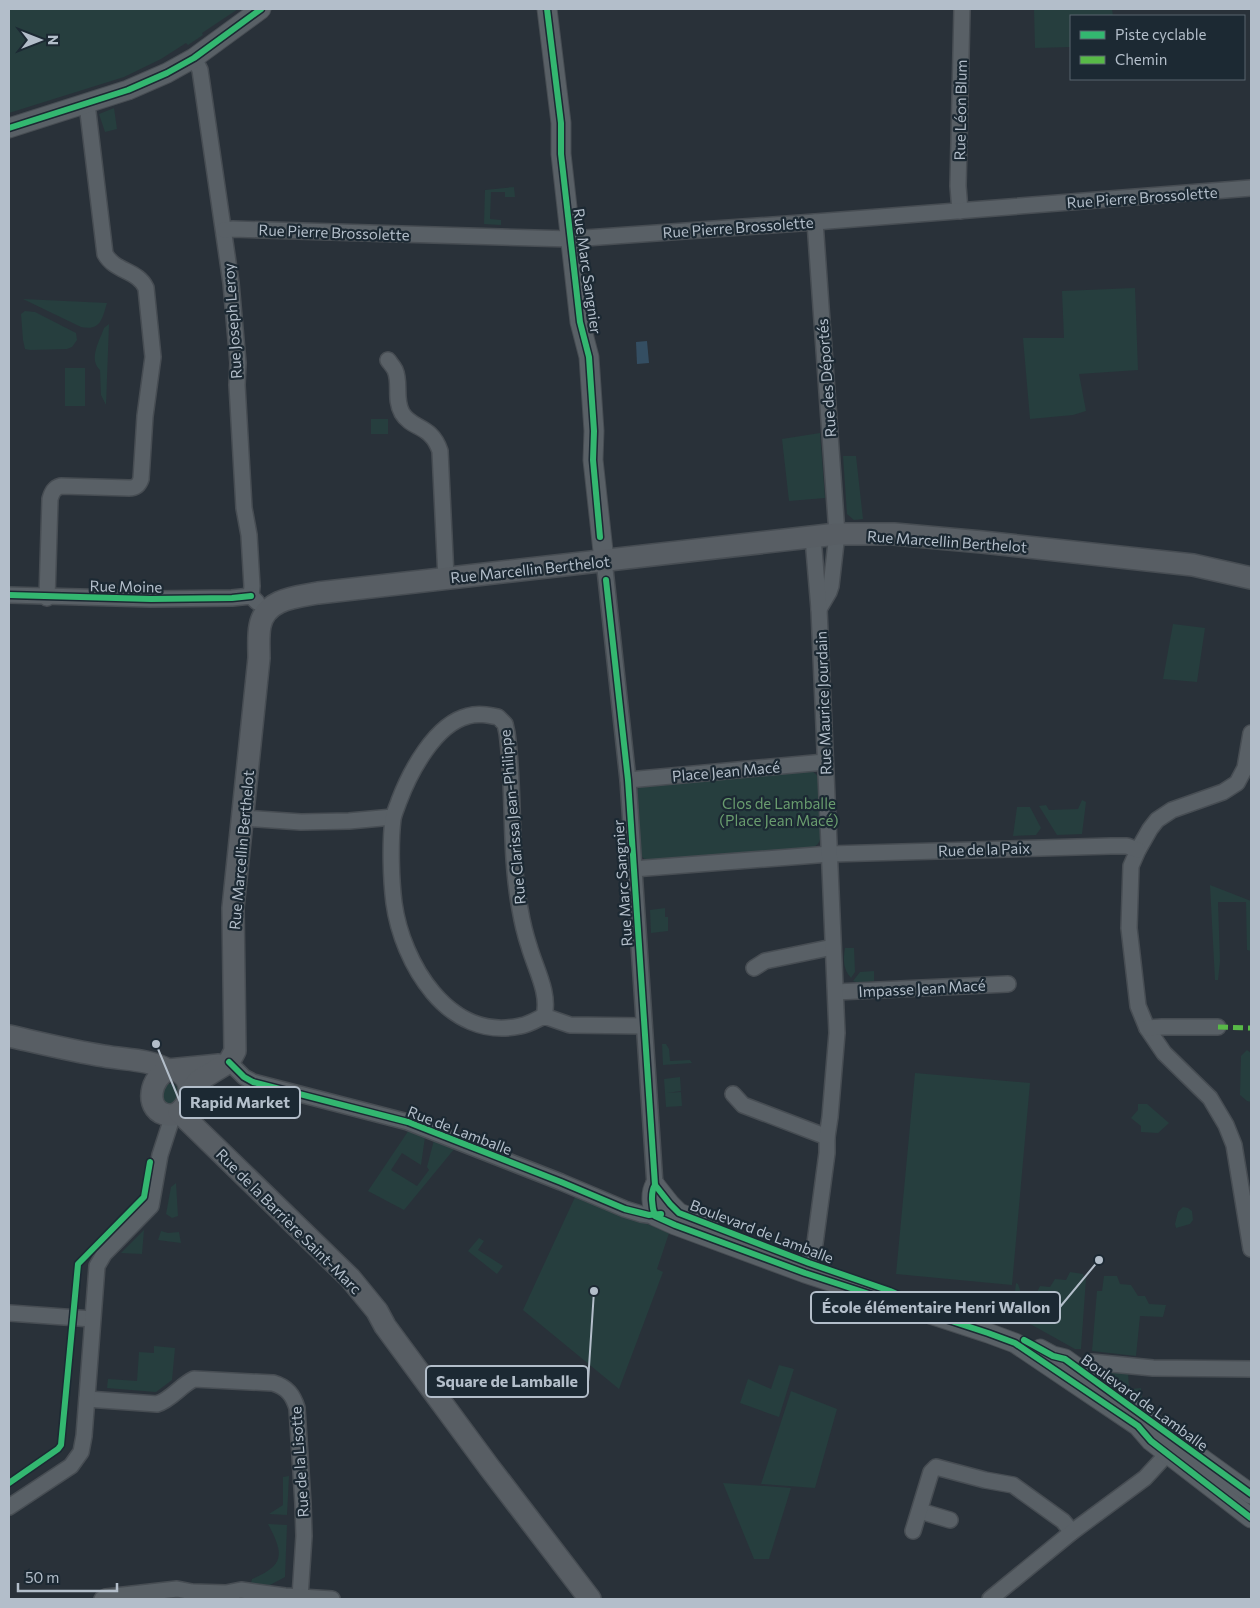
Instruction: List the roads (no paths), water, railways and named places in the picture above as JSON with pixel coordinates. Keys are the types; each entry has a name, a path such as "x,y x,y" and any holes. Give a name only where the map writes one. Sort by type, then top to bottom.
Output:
{"main road":[{"name":"Rue Marcellin Berthelot","path":"228,1063 235,1051 233,908 259,658 260,627 262,617 275,604 287,598 837,534 894,534 982,542 1193,565 1251,578"},
{"path":"9,1036 161,1066 180,1072 187,1079 190,1093"},
{"path":"104,1056 132,1067 153,1087"},
{"path":"228,1063 198,1082 190,1093 187,1103 170,1112 153,1103 153,1087 161,1074 171,1070 228,1063"},
{"name":"Rue de la Barrière Saint-Marc","path":"170,1112 355,1284 377,1311 385,1326 489,1467 590,1599"}],"street":[{"path":"9,128 128,90 167,73 194,58 261,9"},
{"name":"Rue Marc Sangnier","path":"547,9 561,123 561,154 580,322 589,357 594,431 593,460 628,780 655,1184"},
{"name":"Rue Léon Blum","path":"960,210 958,186 962,9"},
{"name":"Rue Joseph Leroy","path":"194,58 200,70 232,283 238,363 237,385 244,499 249,535 249,593"},
{"path":"47,598 50,499 52,492 61,486 134,488 139,485 145,416 153,357 144,283 138,277 110,262 106,254 87,104"},
{"name":"Rue Pierre Brossolette","path":"224,230 571,239 1251,188"},
{"name":"Rue des Déportés","path":"816,222 837,534"},
{"path":"388,360 395,370 397,399 401,411 409,421 424,428 434,437 440,451 446,578"},
{"name":"Rue Maurice Jourdain","path":"819,609 830,592 837,534"},
{"name":"Rue Maurice Jourdain","path":"807,1268 815,1243 827,1153 837,1033 819,609 813,538"},
{"path":"249,593 268,611"},
{"name":"Rue Moine","path":"9,596 151,599 232,598 249,593"},
{"name":"Rue Clarissa Jean-Philippe","path":"478,714 498,716 502,720 507,733 514,856 520,908 528,945 545,998 546,1008 544,1016 518,1027 497,1027 469,1021 451,1010 440,1001 414,965 405,945 394,903 392,840 394,817 405,787 418,760 443,731 452,723 467,716 478,714"},
{"path":"1251,733 1245,768 1237,783 1223,792 1165,814 1150,829 1131,866 1129,935 1138,1006 1147,1028 1164,1053 1210,1098 1226,1125 1237,1156 1251,1239"},
{"name":"Place Jean Macé","path":"628,780 825,762"},
{"path":"243,818 301,822 349,821 394,817"},
{"name":"Rue de la Paix","path":"830,854 1111,846 1128,846 1138,850"},
{"path":"633,869 830,854"},
{"path":"754,968 765,961 824,948 832,948"},
{"name":"Impasse Jean Macé","path":"836,992 1008,984"},
{"path":"544,1016 570,1025 644,1026"},
{"path":"1147,1028 1218,1027"},
{"name":"Rue de Lamballe","path":"228,1063 253,1082 408,1122 625,1209 655,1216"},
{"path":"733,1094 743,1105 827,1138"},
{"path":"9,1507 74,1463 82,1446 98,1262 150,1206 170,1112"},
{"path":"655,1184 652,1190 655,1216"},
{"name":"Boulevard de Lamballe","path":"655,1184 679,1213 807,1268"},
{"name":"Boulevard de Lamballe","path":"655,1216 675,1225 1016,1336 1053,1356 1065,1359 1079,1378 1138,1426 1167,1454 1251,1518"},
{"path":"9,1313 92,1319"},
{"path":"1079,1378 1090,1362 1153,1368 1251,1369"},
{"name":"Boulevard de Lamballe","path":"1079,1378 1251,1494"},
{"name":"Rue de la Lisotte","path":"87,1399 157,1404 166,1400 194,1379 273,1383 286,1388 295,1400 297,1408 304,1536 301,1598"},
{"path":"990,1599 1072,1532 1145,1478 1167,1454"},
{"path":"913,1531 931,1472 936,1467 985,1480 1013,1485 1063,1521 1072,1532"},
{"path":"920,1511 950,1520"},
{"path":"102,1599 177,1589 192,1592 226,1593 241,1590 301,1598 332,1599"}],"water":[{"path":"647,341 649,363 637,364 636,342"}],"place":[{"name":"Rapid Market","path":"156,1044"},
{"name":"École élémentaire Henri Wallon","path":"1099,1260"},
{"name":"Square de Lamballe","path":"594,1291"}],"park label":[{"name":"Clos de Lamballe (Place Jean Macé)","path":"779,812"}]}
